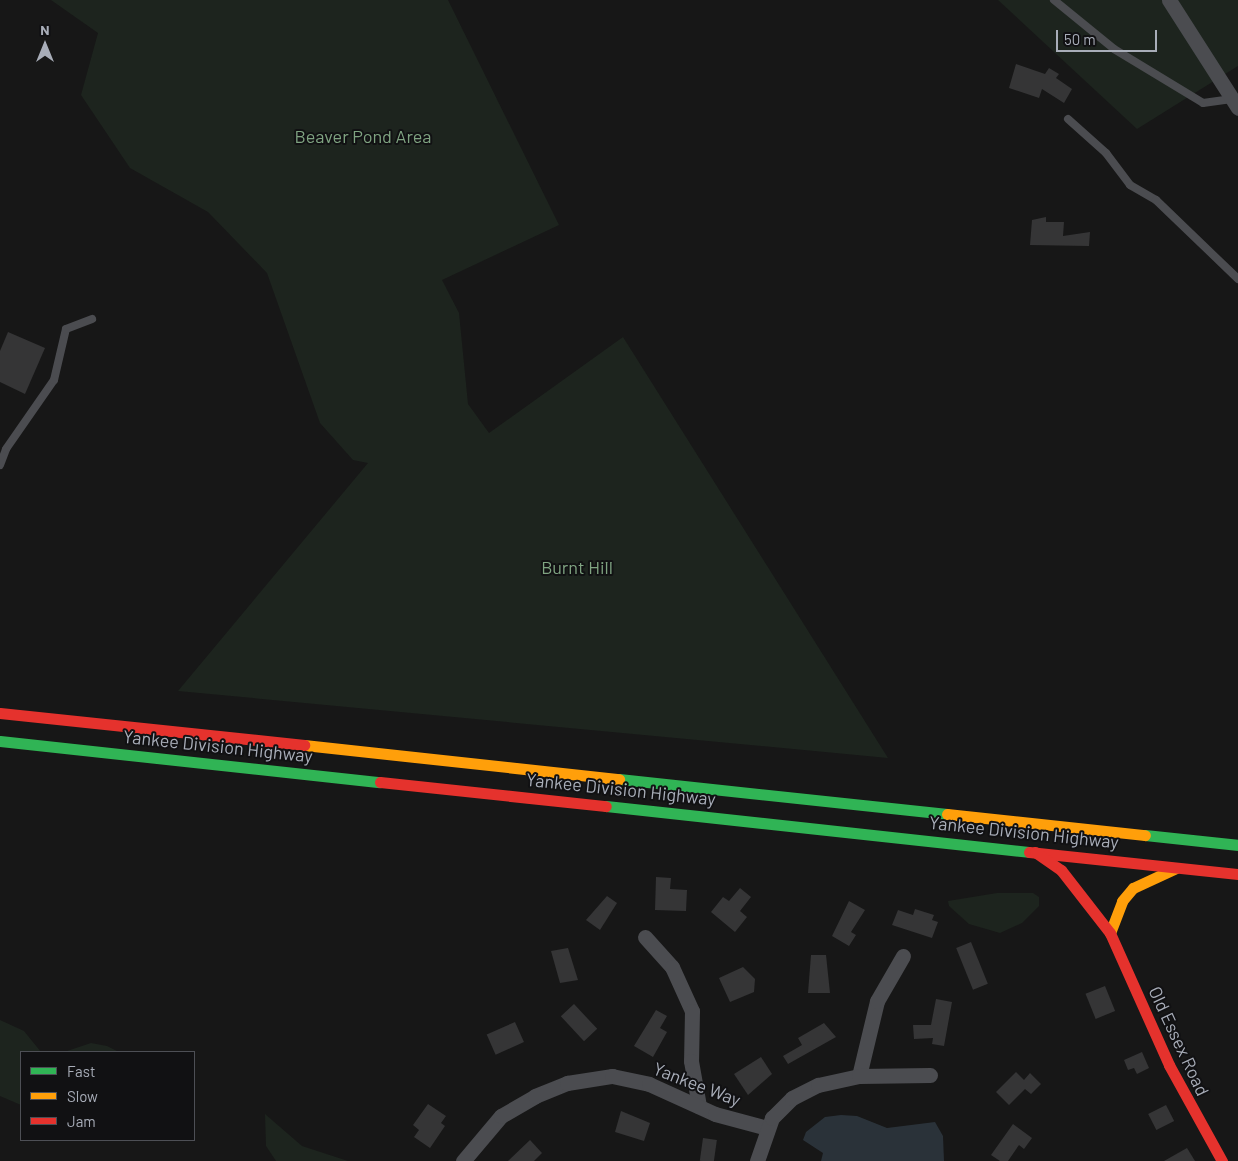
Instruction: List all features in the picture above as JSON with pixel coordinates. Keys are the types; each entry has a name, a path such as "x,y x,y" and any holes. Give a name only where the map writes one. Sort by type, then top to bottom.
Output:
{"main road":[{"name":"Yankee Division Highway","path":"0,713 1238,845"},
{"name":"Yankee Division Highway","path":"0,740 1238,874"},
{"name":"Old Essex Road","path":"1034,851 1061,870 1110,933 1173,1073 1222,1161"},
{"path":"1110,933 1122,901 1133,888 1176,867"}],"street":[{"path":"1169,0 1235,104"},
{"path":"645,938 672,967 692,1011 691,1061 699,1106"},
{"path":"858,1076 877,1001 903,956"},
{"path":"757,1161 767,1128 792,1098 818,1085 858,1076 930,1075"},
{"name":"Yankee Way","path":"463,1161 501,1116 535,1096 567,1083 612,1076 649,1084 699,1106 767,1128"}],"lane":[{"path":"1054,0 1114,49 1203,103 1235,104"},
{"path":"1068,119 1106,153 1130,185 1156,200 1238,279"},
{"path":"0,465 6,449 54,380 66,329 92,318"}],"green space":[{"name":"Burnt Hill","path":"51,0 448,0 559,225 442,280 459,313 468,404 489,433 623,337 888,758 178,691 368,463 353,460 320,423 267,273 208,212 130,168 81,95 98,33"},
{"path":"998,0 1238,0 1238,66 1137,129"},
{"path":"997,893 1033,893 1039,897 1039,906 1022,923 1000,933 969,924 949,906 948,901"},
{"path":"0,1020 24,1031 40,1051 20,1051 20,1105 0,1096"},
{"path":"91,1043 107,1046 117,1051 67,1051"},
{"path":"265,1114 302,1146 348,1161 276,1161 266,1146"}],"shaded area":[{"path":"857,1116 887,1128 935,1122 943,1136 944,1161 821,1161 823,1153 803,1140 806,1132 825,1117"}],"building":[{"path":"1016,64 1045,74 1049,68 1059,74 1056,78 1072,89 1064,103 1042,89 1039,98 1009,88"},
{"path":"1046,217 1046,222 1064,222 1063,236 1090,232 1089,246 1030,245 1032,220"},
{"path":"8,332 45,348 25,394 0,382 0,351"},
{"path":"656,877 671,878 670,889 687,890 686,911 655,910"},
{"path":"740,888 751,897 740,911 747,917 735,932 711,912 723,897 729,901"},
{"path":"607,896 617,903 600,930 586,920"},
{"path":"849,901 865,910 851,932 856,935 849,946 832,936"},
{"path":"915,909 934,915 932,920 938,922 932,938 892,925 898,910 913,915"},
{"path":"971,942 988,984 973,990 956,948"},
{"path":"568,948 578,980 560,983 551,951"},
{"path":"811,955 826,955 830,993 808,993"},
{"path":"743,967 755,979 754,992 730,1002 719,978"},
{"path":"1105,986 1115,1011 1096,1019 1086,994"},
{"path":"936,999 952,1002 944,1046 932,1044 933,1038 914,1039 913,1025 931,1025"},
{"path":"574,1004 597,1029 584,1041 561,1016"},
{"path":"656,1010 667,1016 660,1028 667,1032 653,1057 634,1046"},
{"path":"515,1022 524,1042 496,1055 487,1035"},
{"path":"824,1023 836,1037 788,1064 783,1056 802,1045 798,1038"},
{"path":"1142,1052 1149,1068 1137,1074 1134,1068 1128,1070 1124,1060"},
{"path":"761,1057 772,1074 748,1095 734,1074"},
{"path":"1016,1072 1024,1080 1030,1073 1041,1084 1031,1094 1025,1089 1009,1105 996,1092"},
{"path":"428,1104 446,1116 441,1123 445,1126 430,1148 414,1137 419,1130 413,1125"},
{"path":"1166,1105 1174,1121 1156,1130 1148,1114"},
{"path":"621,1111 650,1123 644,1141 615,1132"},
{"path":"1013,1124 1032,1138 1024,1149 1019,1145 1008,1161 1000,1161 991,1155"},
{"path":"703,1138 717,1140 714,1161 700,1161"},
{"path":"530,1140 542,1153 534,1161 508,1161"},
{"path":"1187,1148 1195,1161 1164,1161"}],"traffic: fast":[{"path":"0,741 380,782"},
{"path":"619,779 947,814"},
{"path":"606,806 1029,852"},
{"path":"1145,835 1238,845"}],"traffic: slow":[{"path":"304,745 619,779"},
{"path":"947,814 1145,835"},
{"path":"1110,933 1122,901 1133,888 1176,868"}],"traffic: jam":[{"path":"0,713 304,745"},
{"path":"380,782 606,806"},
{"path":"1029,852 1238,874"},
{"path":"1035,852 1061,870 1110,933"},
{"path":"1110,933 1169,1065 1222,1161"}],"park label":[{"name":"Beaver Pond Area","path":"363,136"}]}
